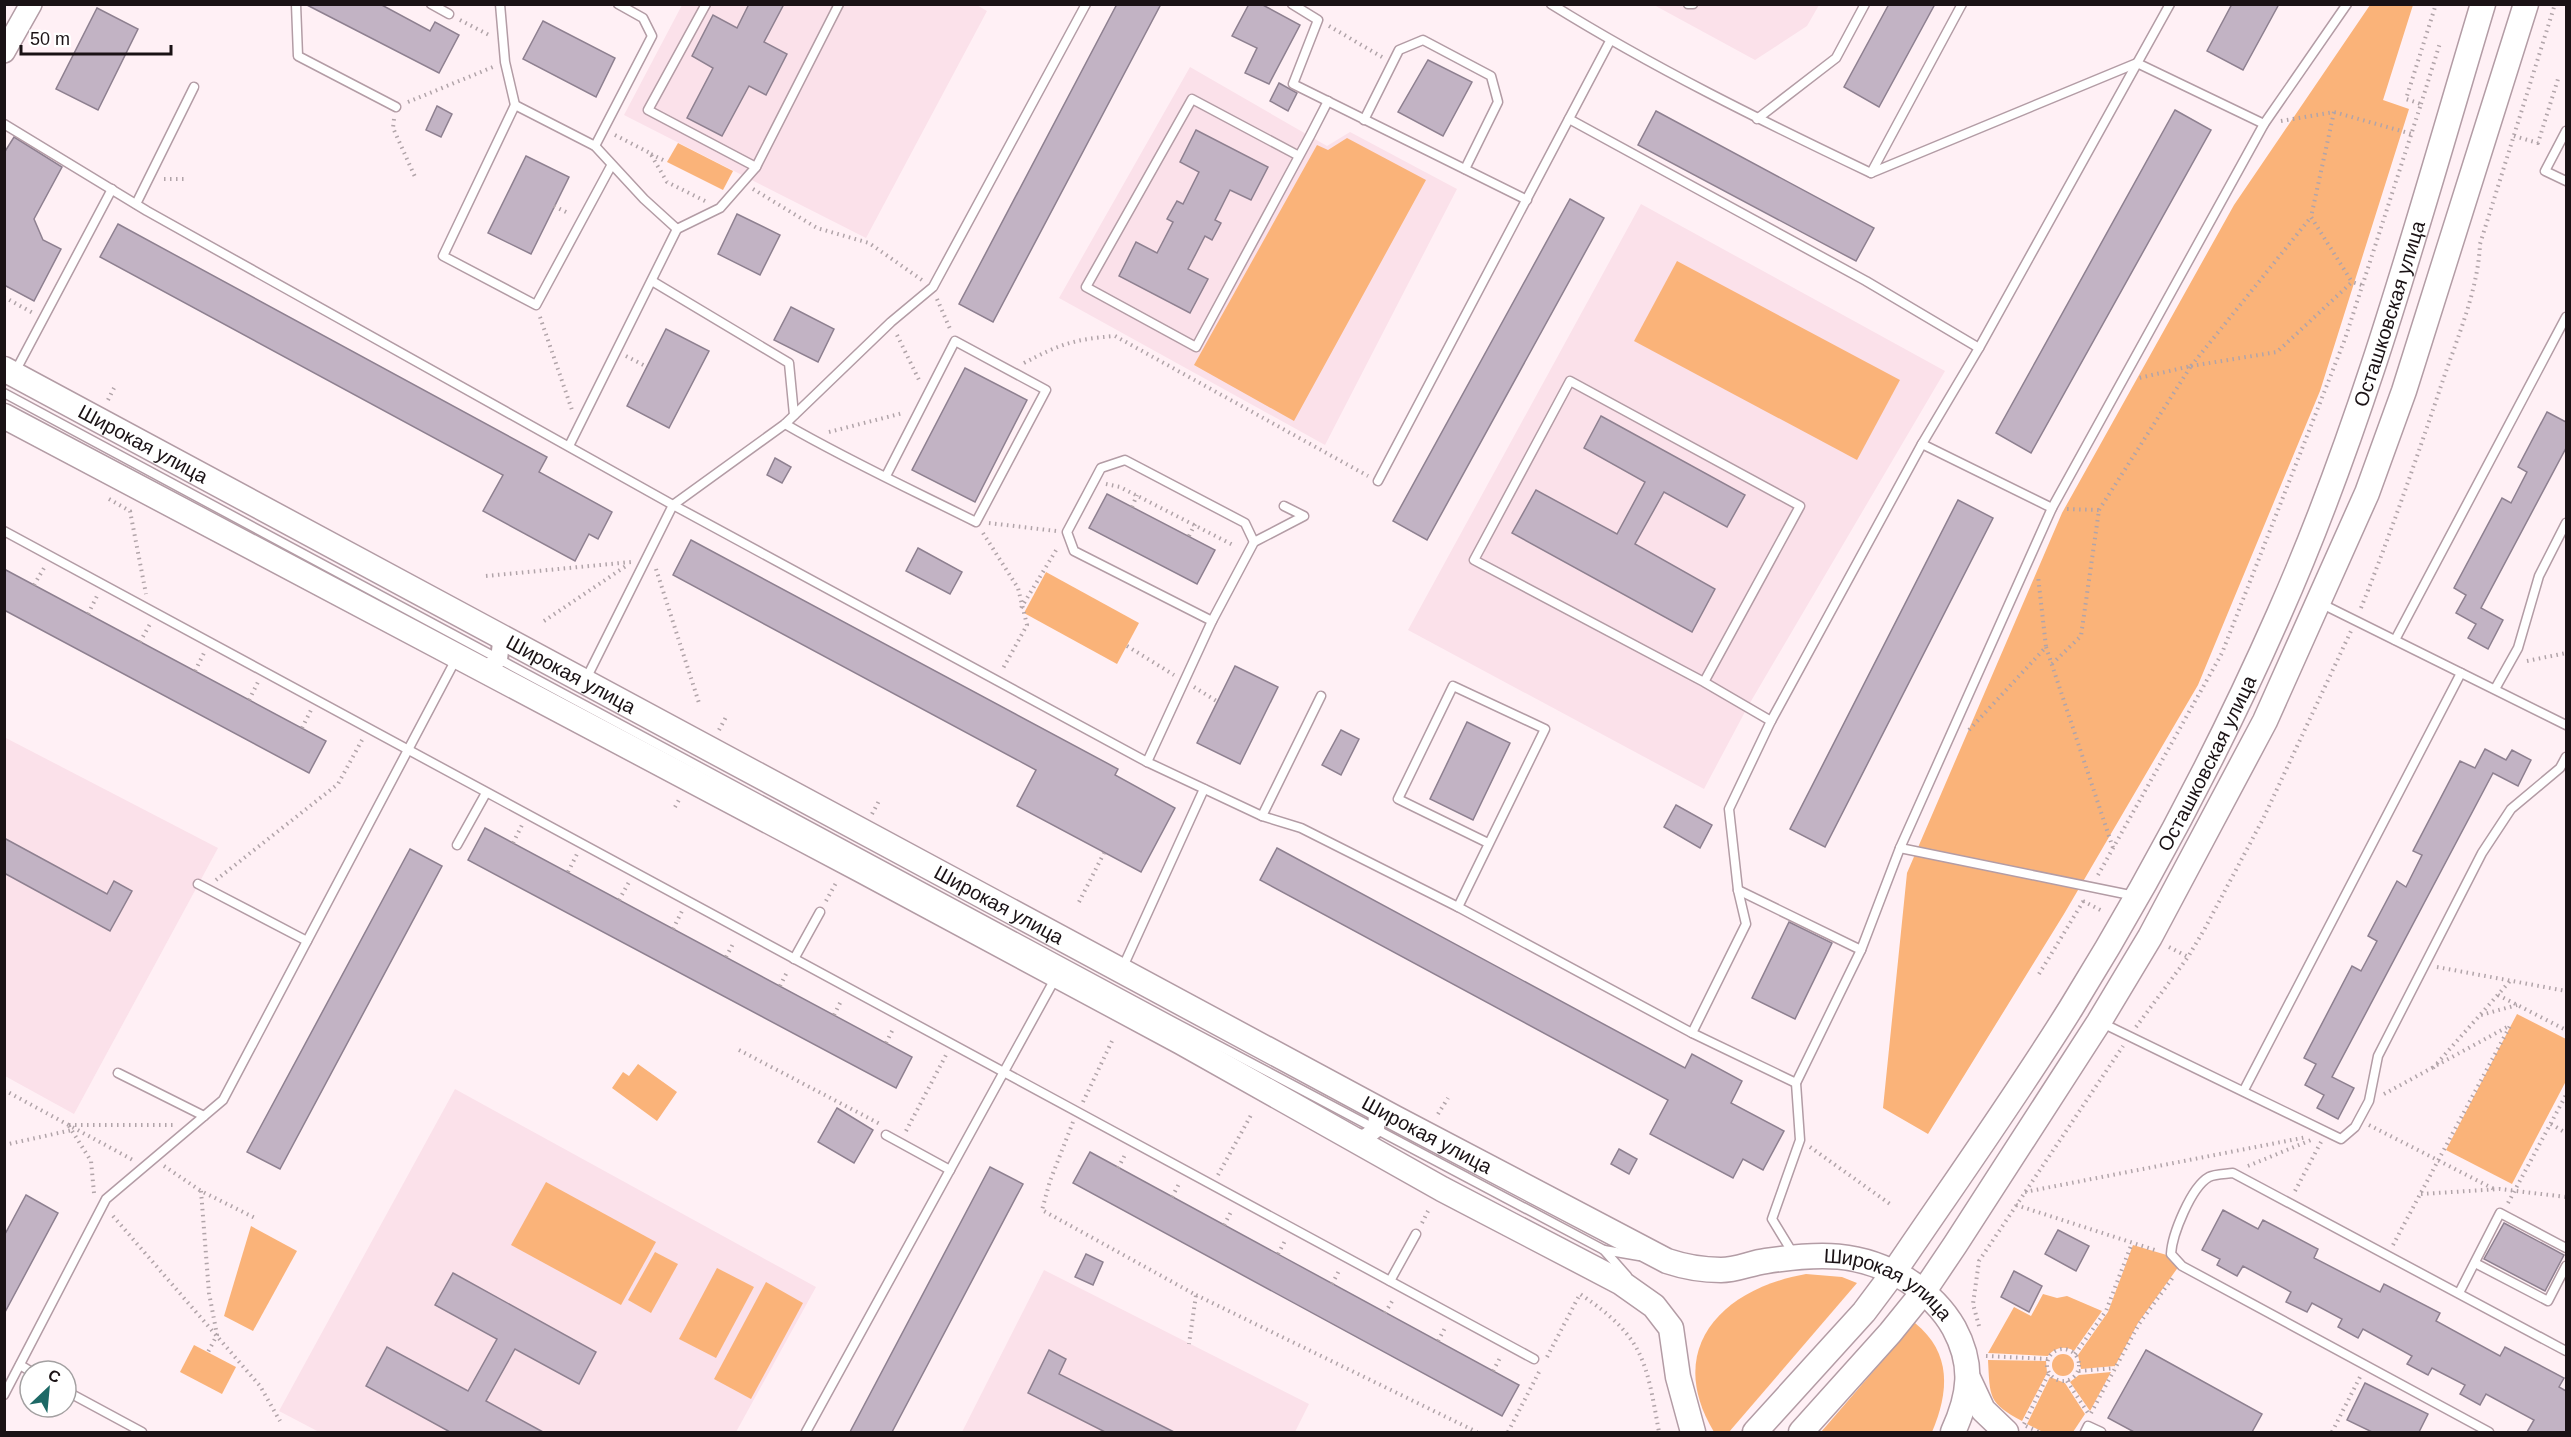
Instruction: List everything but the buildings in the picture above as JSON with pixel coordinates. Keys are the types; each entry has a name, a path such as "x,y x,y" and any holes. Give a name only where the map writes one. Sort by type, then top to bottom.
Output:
{"main road":[{"name":"Осташковская улица","path":"1755,1432 1864,1311 1894,1272 2071,1008 2137,896 2236,708 2280,612 2328,495 2393,306 2483,4"},
{"name":"Осташковская улица","path":"1801,1432 1924,1291 2099,1022 2198,850 2265,721 2367,493 2404,391 2526,4"},
{"name":"Широкая улица","path":"8,379 492,632 1368,1104 1667,1261 1692,1269 1724,1270 1796,1258 1833,1256 1869,1261 1894,1272 1924,1291 1944,1310 1964,1348 1968,1380"},
{"name":"Широкая улица","path":"4,416 465,662 903,884 1057,976 1620,1282 1654,1306 1671,1328 1685,1407 1693,1432"},
{"path":"903,884 911,862 924,864"},
{"path":"1968,1380 1983,1410 2015,1428"},
{"path":"1953,1432 1963,1412 1968,1380"}],"street":[{"path":"4,52 31,4"},
{"path":"465,662 489,668 499,659 501,643 492,632"},
{"path":"1351,1137 1365,1138 1376,1129 1377,1115 1368,1104"}],"lane":[{"path":"296,4 298,56 396,107"},
{"path":"431,4 449,14"},
{"path":"500,4 504,62 515,105 443,256 536,305 611,166"},
{"path":"596,146 652,36 643,18 618,4"},
{"path":"706,4 648,110 756,167"},
{"path":"569,446 677,229 720,208 756,167 839,4"},
{"path":"585,682 673,505 785,424 891,322 933,287 1086,4"},
{"path":"1292,4 1318,20 1293,84 1527,200"},
{"path":"1551,4 1610,41 1756,119 1871,173 2137,63 2264,124"},
{"path":"1756,119 1836,58 1865,4"},
{"path":"1871,173 1962,4"},
{"path":"1692,1033 1746,924 1738,890 1729,809 1771,721 1922,444 1979,348 2170,4"},
{"path":"1796,1258 1772,1219 1800,1140 1796,1083 1861,950 1900,848 2052,508 2264,124 2347,4"},
{"path":"1364,120 1399,50 1423,40 1491,76 1498,102 1465,170"},
{"path":"1378,482 1610,41"},
{"path":"136,204 194,87"},
{"path":"1299,156 1192,99 1086,287 1196,347 1299,156 1328,101"},
{"path":"515,105 596,146 611,166 677,229"},
{"path":"1569,119 1866,281 1979,348"},
{"path":"4,124 136,204 673,505 1147,762 1262,816 1301,828 1458,908 1692,1033 1796,1083"},
{"path":"2566,131 2545,171 2566,181"},
{"path":"8,379 43,319 112,189"},
{"path":"652,281 789,363 794,415"},
{"path":"2395,640 2566,317"},
{"path":"785,424 807,437 976,522 1046,390 956,341 885,476"},
{"name":"Широкая улица","path":"8,379 499,659 903,884 1604,1250 1654,1306"},
{"path":"1704,682 1800,506 1570,381 1474,560 1704,682 1771,721"},
{"path":"1922,444 2052,508"},
{"path":"1212,621 1074,551 1067,532 1101,468 1125,460 1245,523 1254,542"},
{"path":"1147,762 1212,621 1254,542 1304,516 1284,506"},
{"path":"2495,689 2518,648 2539,576 2566,523"},
{"path":"4,531 1534,1359"},
{"path":"2319,603 2566,725"},
{"path":"23,1359 106,1199 223,1100 408,750 465,662"},
{"path":"2244,1090 2462,673"},
{"path":"1458,908 1545,729 1453,686 1398,799 1488,843"},
{"path":"1262,816 1321,696"},
{"path":"2099,1022 2244,1090 2325,1134 2341,1139 2355,1127 2369,1101 2378,1056 2482,852 2511,809 2560,768 2566,757"},
{"path":"1122,970 1204,789"},
{"path":"457,845 486,793"},
{"path":"1900,848 2137,896"},
{"path":"202,886 307,941"},
{"path":"1738,890 1861,950"},
{"path":"794,959 820,912"},
{"path":"806,1432 1057,976"},
{"path":"118,1073 204,1116"},
{"path":"886,1135 950,1170"},
{"path":"2489,1432 2182,1266 2171,1254 2172,1238 2192,1197 2208,1177 2233,1173 2566,1351"},
{"path":"2459,1293 2500,1213 2566,1248"},
{"path":"1390,1281 1416,1234"},
{"path":"1604,1250 1667,1261"},
{"path":"2475,1263 2548,1301 2566,1266"},
{"path":"4,1395 18,1369"},
{"path":"78,1397 142,1432"},
{"path":"2085,1432 2088,1426 2101,1432"}],"path":[{"path":"2421,104 2406,99 2436,4"},
{"path":"2508,154 2555,4"},
{"path":"449,14 503,43"},
{"path":"1318,20 1392,63"},
{"path":"2039,974 2113,849 2222,653 2345,339 2440,43"},
{"path":"416,179 393,128 396,107 504,62"},
{"path":"2514,136 2538,143 2558,79"},
{"path":"2052,664 2081,636 2099,510 2191,366 2311,217 2334,112"},
{"path":"2264,124 2334,112 2412,134"},
{"path":"604,129 668,162"},
{"path":"650,153 666,182 720,208"},
{"path":"148,178 188,179"},
{"path":"743,183 817,228 869,243 884,255"},
{"path":"2311,217 2352,282 2362,285"},
{"path":"2122,381 2191,366 2277,352 2352,282"},
{"path":"4,297 43,319"},
{"path":"536,305 578,430"},
{"path":"891,322 927,396"},
{"path":"1010,371 1059,345 1081,339 1115,336 1378,482"},
{"path":"618,351 647,367"},
{"path":"106,404 114,388"},
{"path":"807,437 920,409"},
{"path":"1132,507 1137,495"},
{"path":"2052,508 2099,510"},
{"path":"134,521 152,612 140,642"},
{"path":"976,522 1067,532 1021,608"},
{"path":"976,522 1018,588 1021,608 1027,625 997,680"},
{"path":"1189,536 1195,524"},
{"path":"2035,548 2046,647 2113,849"},
{"path":"650,549 699,703"},
{"path":"34,585 51,556"},
{"path":"486,576 632,561 544,621"},
{"path":"87,614 103,585"},
{"path":"195,671 210,643"},
{"path":"1961,738 2046,647"},
{"path":"2508,665 2566,653"},
{"path":"249,700 264,672"},
{"path":"302,728 316,700"},
{"path":"718,733 726,717"},
{"path":"202,886 338,784 368,729"},
{"path":"675,807 682,795"},
{"path":"872,814 880,799"},
{"path":"513,843 527,815"},
{"path":"568,873 582,845"},
{"path":"1079,902 1104,852"},
{"path":"832,891 838,879"},
{"path":"2424,965 2566,991"},
{"path":"2430,1071 2510,980"},
{"path":"2498,995 2566,1030"},
{"path":"2480,1015 2517,1005"},
{"path":"2369,1101 2430,1071 2510,1026 2388,1255"},
{"path":"1113,1041 1078,1112 1050,1181 1042,1210 1197,1295 1477,1432"},
{"path":"900,1142 951,1044"},
{"path":"740,1050 879,1123 886,1135"},
{"path":"4,1090 144,1167"},
{"path":"2502,1214 2566,1095"},
{"path":"1438,1114 1448,1098"},
{"path":"1213,1185 1251,1115"},
{"path":"2359,1120 2437,1162 2494,1189"},
{"path":"2551,1124 2566,1133"},
{"path":"68,1125 193,1125"},
{"path":"68,1125 91,1161 94,1184 94,1223"},
{"path":"4,1145 72,1130"},
{"path":"2233,1173 2325,1134"},
{"path":"2025,1192 2325,1134"},
{"path":"2289,1203 2325,1134"},
{"path":"1800,1140 1890,1204"},
{"path":"153,1159 201,1191 255,1218"},
{"path":"2420,1194 2494,1189 2566,1197"},
{"path":"201,1191 209,1293 217,1335 208,1352"},
{"path":"106,1199 114,1218 260,1386 280,1421"},
{"path":"2016,1205 2171,1254"},
{"path":"2075,1354 2106,1311 2132,1243"},
{"path":"2067,1381 2090,1416 2139,1324 2182,1266"},
{"path":"1580,1294 1607,1312 1626,1331 1648,1369 1659,1432"},
{"path":"1190,1344 1197,1295"},
{"path":"1986,1356 2048,1359 2057,1350 2070,1350 2075,1354 2080,1365 2079,1371"},
{"path":"2015,1428 2049,1373 2048,1359"},
{"path":"2332,1432 2366,1366"},
{"path":"2049,1373 2057,1380 2067,1381 2079,1371 2115,1368"}],"shaded area":[{"path":"975,4 987,11 866,238 624,115 682,5"},
{"path":"1654,5 1819,5 1807,26 1755,60"},
{"path":"2370,5 2413,5 2383,100 2409,109 2320,391 2198,685 2064,914 1928,1134 1883,1108 1907,873 2062,513 2234,205"},
{"path":"1190,67 1327,146 1350,132 1457,189 1325,445 1059,298"},
{"path":"1347,138 1426,180 1294,421 1194,365 1317,145 1328,150"},
{"path":"678,143 733,171 723,190 667,162"},
{"path":"1641,204 1945,371 1747,708 1704,789 1408,630"},
{"path":"1677,261 1900,380 1857,460 1634,341"},
{"path":"1046,572 1139,623 1117,664 1024,613"},
{"path":"4,737 218,848 74,1114 5,1076"},
{"path":"2517,1014 2566,1039 2566,1081 2512,1184 2446,1150"},
{"path":"638,1064 677,1092 657,1121 612,1088 623,1072 629,1076"},
{"path":"455,1089 816,1287 736,1432 319,1432 279,1411"},
{"path":"546,1182 656,1242 621,1305 511,1245"},
{"path":"251,1226 297,1251 253,1331 224,1316"},
{"path":"2133,1245 2170,1256 2179,1266 2138,1323 2115,1366 2081,1369 2078,1355 2108,1312"},
{"path":"655,1252 678,1264 651,1313 628,1300"},
{"path":"717,1268 754,1287 716,1358 679,1339"},
{"path":"1044,1270 1309,1404 1295,1432 962,1432"},
{"path":"1806,1274 1842,1277 1857,1283 1729,1432 1714,1432 1700,1402 1695,1374 1699,1349 1709,1327 1726,1309 1749,1293 1776,1282"},
{"path":"766,1282 803,1303 751,1399 714,1379"},
{"path":"2043,1294 2057,1298 2067,1296 2102,1311 2074,1351 2060,1348 2048,1356 1988,1353 2014,1307 2031,1316"},
{"path":"1915,1323 1936,1347 1944,1374 1942,1402 1932,1432 1821,1432"},
{"path":"194,1345 236,1367 222,1394 180,1372"},
{"path":"2063,1354 2071,1357 2074,1365 2071,1373 2063,1376 2055,1373 2052,1365 2055,1357"},
{"path":"1988,1360 2046,1361 2047,1373 2022,1421 2003,1409 1993,1398 1989,1383"},
{"path":"2111,1372 2090,1411 2070,1382 2079,1375"},
{"path":"2050,1377 2065,1383 2085,1414 2073,1432 2043,1432 2027,1424"}]}
